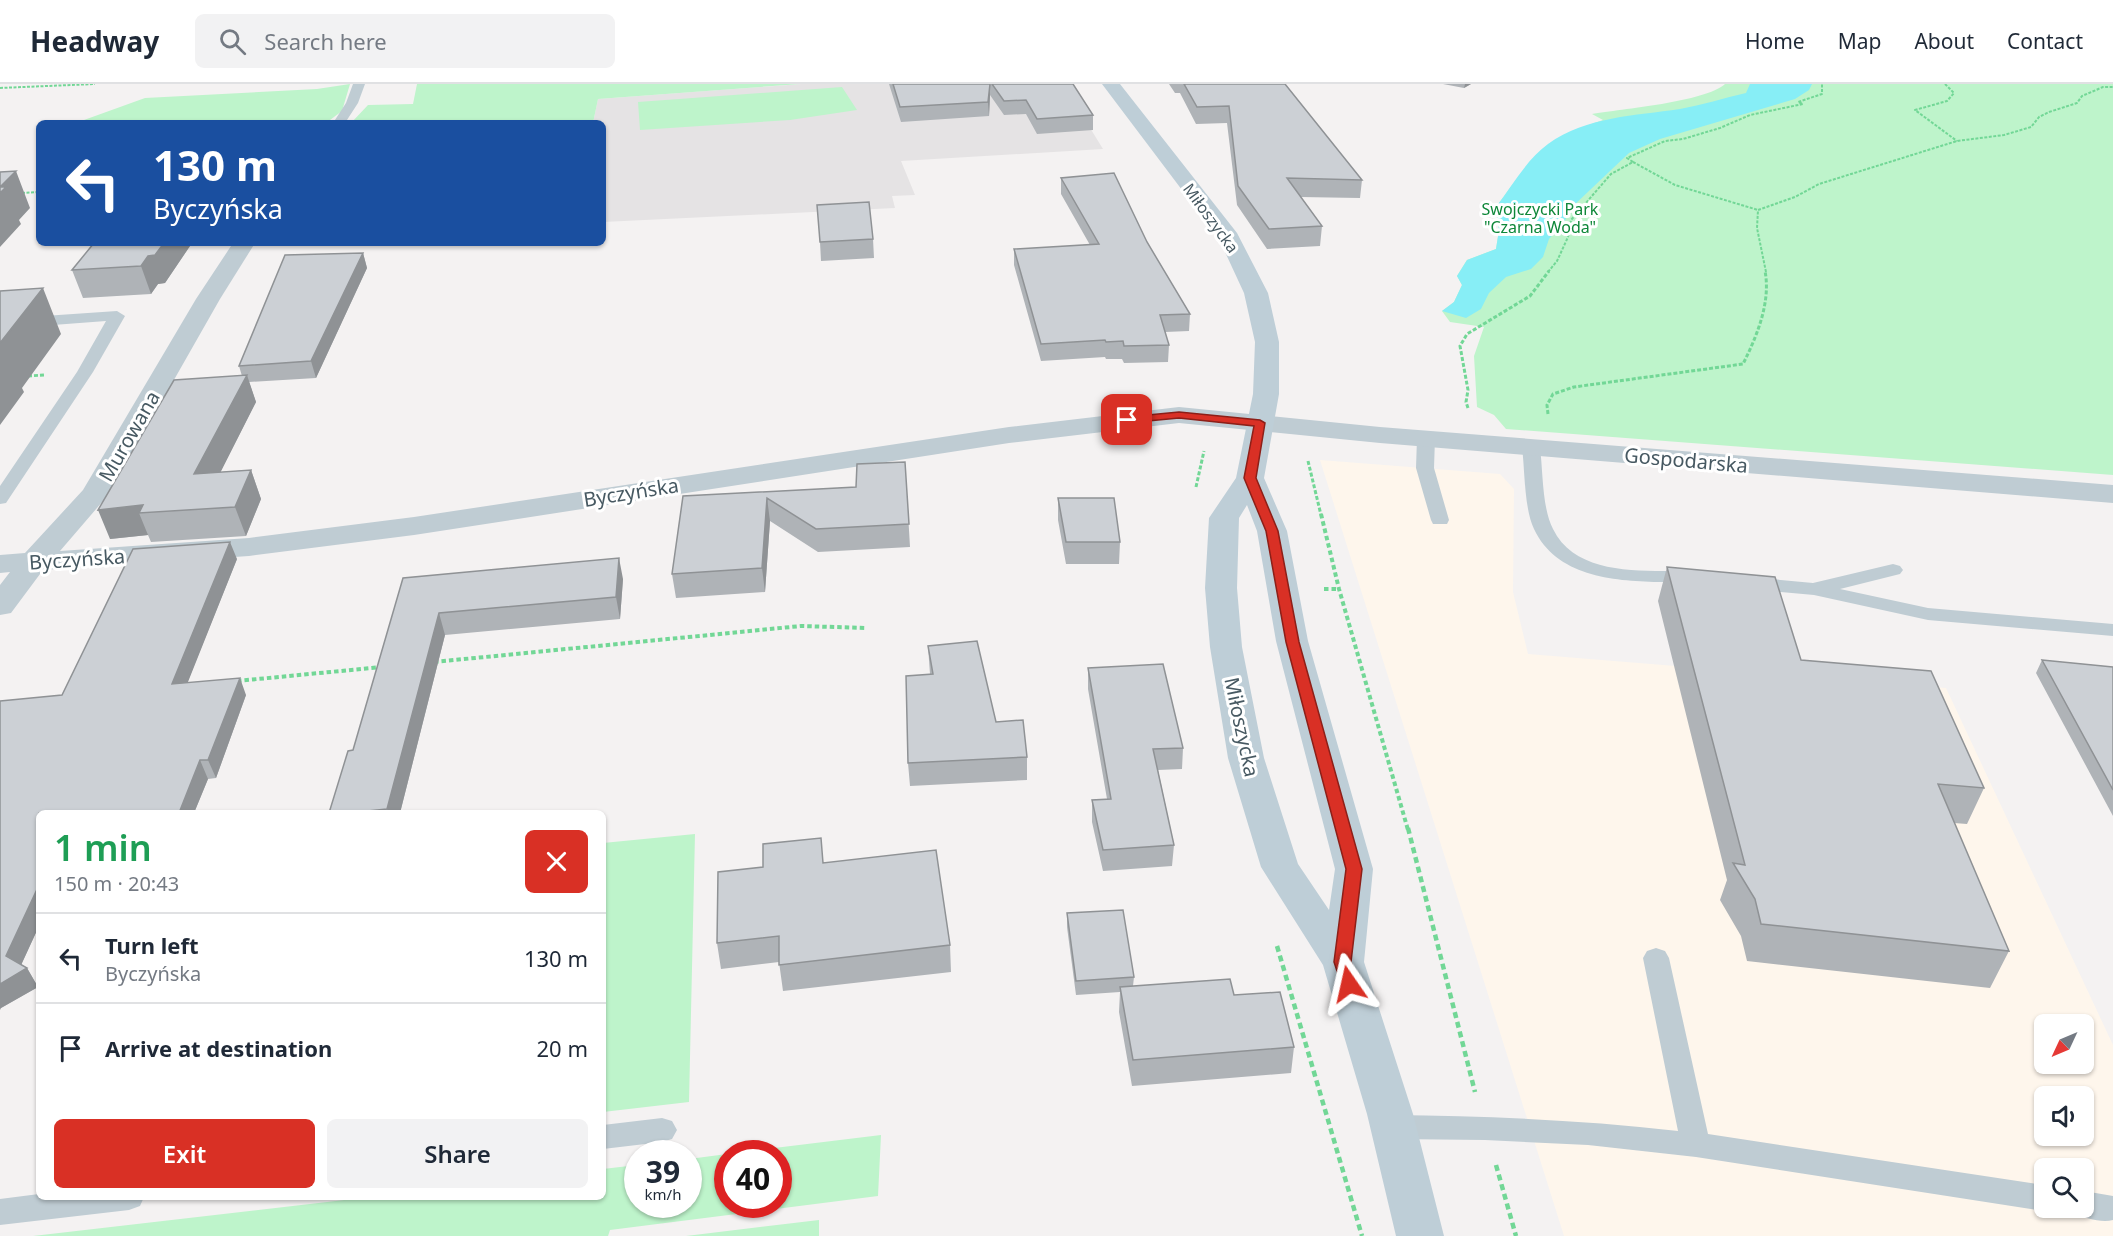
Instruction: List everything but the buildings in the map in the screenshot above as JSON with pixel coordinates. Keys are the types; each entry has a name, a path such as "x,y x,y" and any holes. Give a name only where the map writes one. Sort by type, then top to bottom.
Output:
{"street":[{"name":"Miłoszycka","path":"1111,84 1229,238 1256,293 1267,342 1266,394 1250,478 1224,518 1221,588 1226,647 1246,758 1280,867 1343,962 1392,1127 1420,1236"},
{"name":"Murowana","path":"0,606 34,562 95,494 208,299 242,246"},
{"name":"Byczyńska","path":"0,564 249,547 425,524 1009,435 1127,420 1179,415 1260,423"},
{"name":"Gospodarska","path":"1260,423 2113,494"},
{"name":"Miłoszycka","path":"1250,478 1272,531 1292,642 1354,869 1343,962"}],"lane":[{"path":"341,120 352,103 359,84"},
{"path":"0,324 117,316 85,372 0,499"},
{"path":"1426,438 1425,468 1440,520"},
{"path":"1532,447 1542,528 1553,544 1569,560 1602,571 1708,578"},
{"path":"1813,589 1893,570"},
{"path":"1731,581 1813,589 1928,614 2113,630"},
{"path":"1656,958 1696,1145"},
{"path":"1392,1127 1485,1128 1588,1133 1696,1145 2034,1196"},
{"path":"606,1137 662,1130"},
{"path":"0,1212 103,1200"}],"path":[{"path":"0,88 95,84"},
{"path":"1822,84 1822,94 1798,102 1803,104 1750,114 1720,128 1683,140 1665,141 1627,158 1675,185 1758,210 1795,197 1819,184 1957,141 2004,135 2031,127 2039,117 2049,112 2077,102 2082,96 2103,87 2113,87"},
{"path":"1944,84 1954,93 1947,101 1915,110 1957,141"},
{"path":"1469,410 1466,402 1468,390 1460,346 1467,334 1530,296 1557,261 1568,237 1571,220 1611,174 1633,162"},
{"path":"20,193 36,192"},
{"path":"1549,418 1547,405 1553,394 1574,387 1743,364 1753,346 1767,285 1755,221 1758,210"},
{"path":"1306,452 1339,589 1422,880 1485,1128 1516,1236"},
{"path":"432,662 801,626 867,628"},
{"path":"233,682 385,667"}],"shaded area":[{"path":"801,84 1063,84 1103,149 901,161 915,195 892,196 895,208 606,222 606,120 594,120 598,99"},
{"path":"1320,460 1500,474 1514,489 1513,592 1528,654 1946,688 2113,1045 2113,1236 1564,1236"}],"green space":[{"path":"350,84 342,111 330,120 84,120 145,98 317,89"},
{"path":"417,84 800,84 598,99 594,120 354,120 368,105 413,104"},
{"path":"1725,84 2113,84 2113,475 1506,429 1494,415 1477,407 1474,356 1484,327 1450,322 1442,311 1454,302 1462,285 1457,276 1467,260 1496,249 1499,230 1496,207 1520,175 1540,152 1552,143 1565,135 1603,120 1592,114 1700,96"},
{"path":"842,87 857,110 790,120 640,130 638,102"},
{"path":"695,834 689,1102 606,1112 606,843"},
{"path":"881,1135 878,1196 792,1207 792,1146"},
{"path":"714,1156 714,1217 610,1230 608,1236 33,1236 344,1200 606,1200 606,1169 624,1167 624,1218 702,1218 702,1157"},
{"path":"819,1220 819,1236 686,1236"}],"water":[{"name":"Swojczycki Park \"Czarna Woda\"","path":"1750,84 1812,84 1809,90 1795,99 1660,139 1629,153 1571,208 1564,222 1549,239 1543,257 1531,269 1506,277 1489,293 1481,309 1466,318 1442,311 1454,302 1462,285 1457,276 1467,260 1496,249 1499,230 1496,207 1527,165 1548,144 1595,122 1696,106 1746,93"}],"route":[{"path":"1127,420 1179,415 1260,423 1250,478 1272,531 1292,642 1354,869 1343,962 1349,984"}]}
